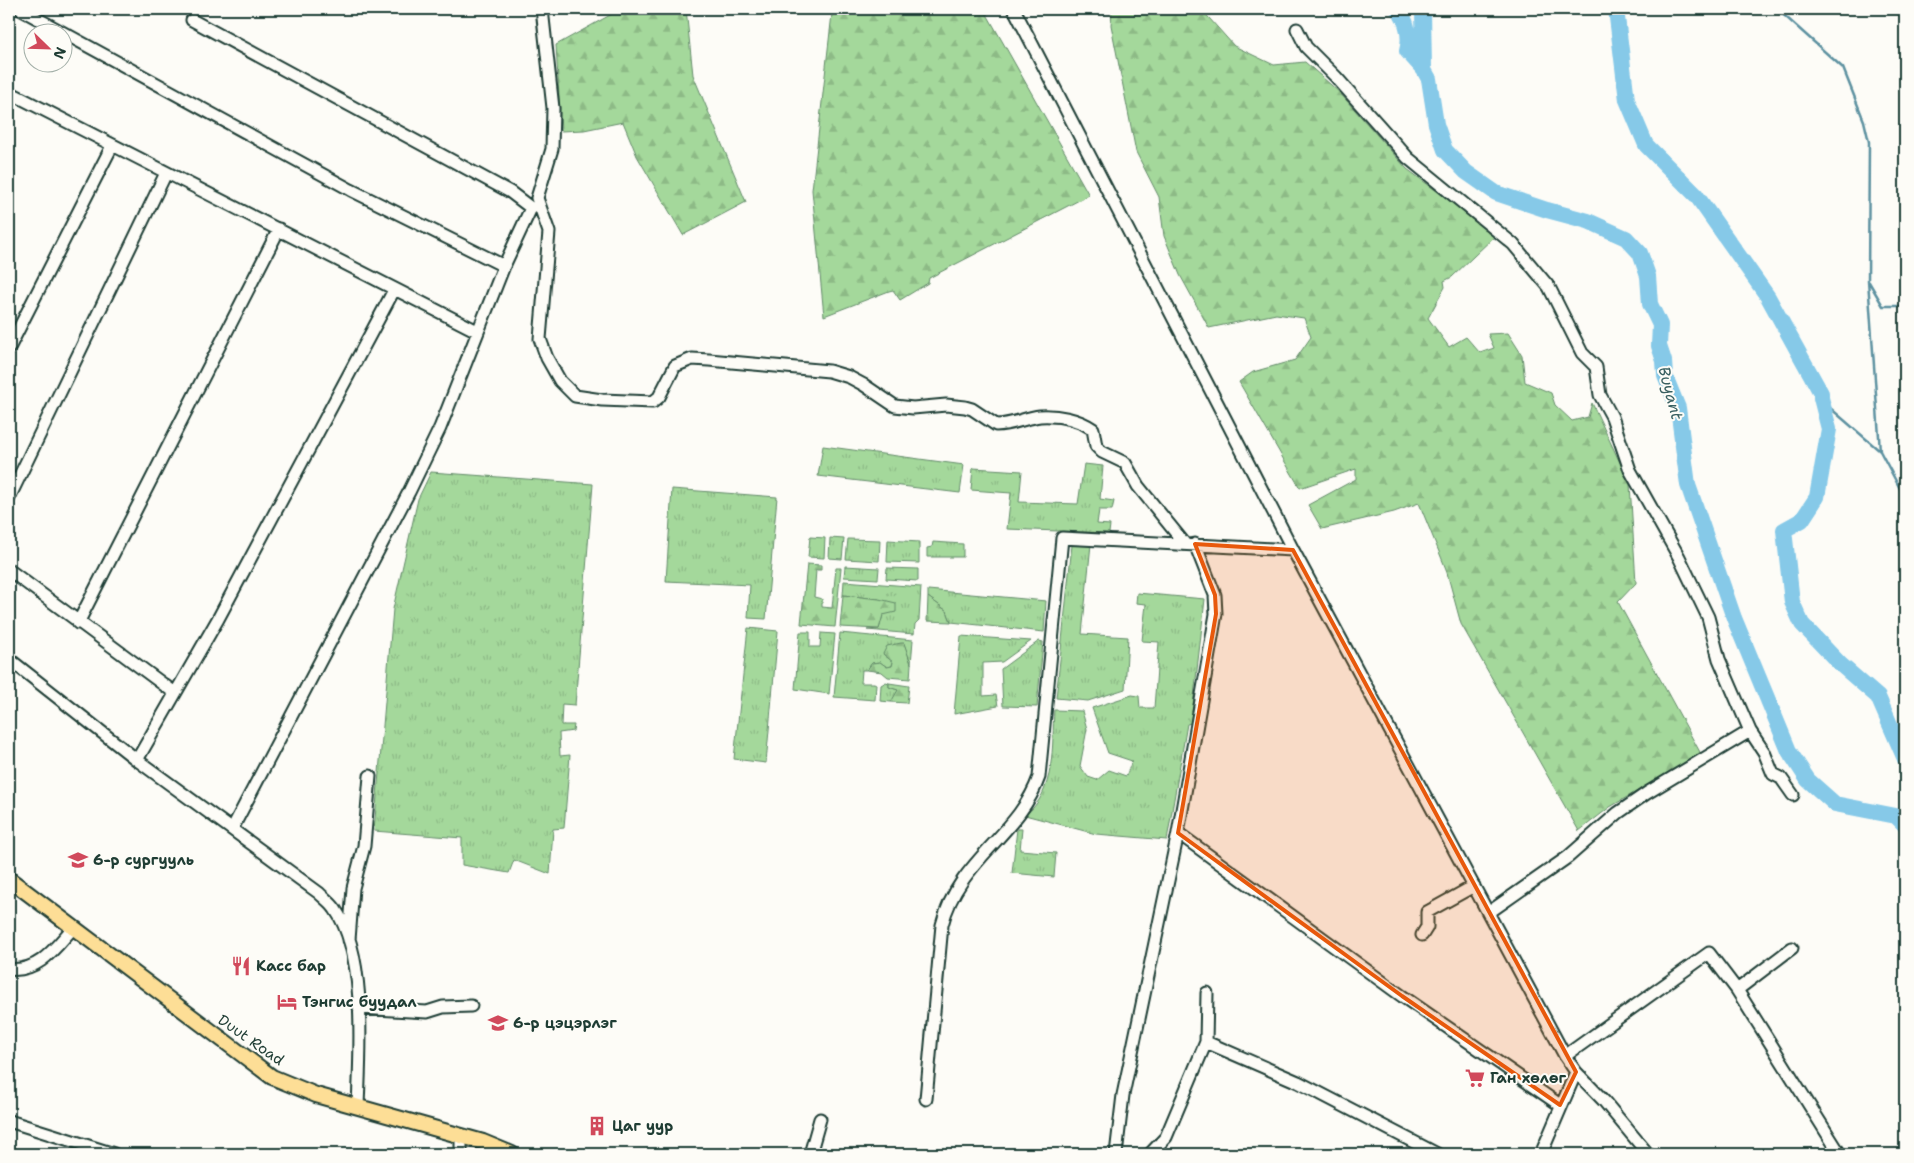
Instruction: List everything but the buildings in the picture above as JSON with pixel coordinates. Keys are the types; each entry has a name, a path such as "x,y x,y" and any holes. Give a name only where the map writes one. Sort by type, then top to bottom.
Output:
{"main road":[{"name":"Duut Road","path":"9,879 72,929 272,1077 316,1095 461,1135 512,1154"}],"street":[{"path":"20,9 351,190 504,266"},
{"path":"232,829 413,484 440,428 504,266 534,203 552,149 554,108 542,9"},
{"path":"1014,9 1293,550 1565,1056 1576,1072 1604,1101 1648,1154"},
{"path":"192,20 510,192 534,203 549,232 540,339 547,358 560,381 575,396 602,400 653,402 659,397 675,366 692,359 829,371 849,377 895,406 914,408 946,405 965,407 972,409 996,425 1040,416 1064,417 1084,423 1093,429 1096,446 1102,452 1125,463 1138,486 1190,544 1215,595 1216,614 1178,833 1123,1095 1116,1154"},
{"path":"1297,29 1306,47 1336,77 1408,158 1514,244 1549,287 1582,353 1596,367 1600,395 1612,417 1630,470 1679,557 1708,617 1719,659 1750,731 1764,752 1773,774 1781,778 1792,794"},
{"path":"9,92 477,331"},
{"path":"9,348 112,146"},
{"path":"9,498 166,172"},
{"path":"78,623 279,229"},
{"path":"137,760 218,618 394,290"},
{"path":"926,1099 942,925 945,913 953,893 968,871 1034,793 1039,777 1062,538 1293,550"},
{"path":"9,570 78,623 176,693"},
{"path":"9,659 137,760 319,893 336,910 349,941"},
{"path":"1488,913 1568,858 1618,813 1750,731"},
{"path":"358,1106 361,1038 360,1008 349,941 352,888 364,846 370,776"},
{"path":"1178,833 1402,996 1560,1106"},
{"path":"1422,935 1427,927 1427,912 1474,886"},
{"path":"9,969 29,967 40,962 72,929"},
{"path":"1737,990 1792,948"},
{"path":"1565,1056 1709,953 1737,990 1840,1154"},
{"path":"1150,1154 1166,1137 1206,1042 1207,993"},
{"path":"360,1008 427,1012 443,1007 471,1006"},
{"path":"1206,1042 1298,1082 1437,1154"},
{"path":"1541,1154 1576,1072"},
{"path":"810,1154 820,1120"},
{"path":"9,1122 114,1154"},
{"path":"461,1135 461,1154"}],"highlighted area":[{"path":"1195,544 1293,550 1576,1072 1560,1105 1402,996 1178,833 1216,614 1215,595"}],"green space":[{"path":"621,9 686,9 693,75 746,202 683,235 637,156 623,122 584,130 561,131 556,45"},
{"path":"831,9 984,9 1089,195 929,278 928,283 900,300 893,290 824,316 812,190 832,14"},
{"path":"1112,9 1201,9 1234,46 1274,65 1305,62 1339,92 1407,169 1496,235 1452,277 1444,281 1445,287 1428,318 1449,347 1466,337 1480,353 1494,348 1488,334 1508,333 1522,355 1525,382 1551,393 1555,405 1572,421 1588,417 1592,403 1630,484 1636,583 1618,602 1701,754 1610,807 1579,831 1461,624 1446,569 1419,503 1394,512 1322,529 1308,505 1356,479 1356,469 1300,488 1239,382 1253,372 1295,360 1311,337 1304,318 1276,314 1209,328 1180,275 1164,236 1159,197 1136,152 1111,25"},
{"path":"823,446 964,465 960,493 818,476"},
{"path":"1084,464 1103,466 1100,499 1114,501 1112,510 1099,510 1097,524 1110,525 1109,533 1007,529 1011,493 971,490 973,468 1022,471 1019,502 1078,504"},
{"path":"431,472 593,484 575,705 562,704 561,725 574,725 573,731 559,733 560,756 570,755 564,828 553,829 550,874 514,860 509,873 462,865 462,838 374,831 393,609 418,499"},
{"path":"672,489 777,497 766,619 748,618 750,585 666,581"},
{"path":"810,537 825,538 824,558 808,557"},
{"path":"830,538 844,539 842,559 829,558"},
{"path":"848,539 880,540 879,561 846,559"},
{"path":"888,540 919,542 919,563 887,562"},
{"path":"933,542 963,544 963,557 927,557 927,548 932,547"},
{"path":"1076,543 1091,544 1082,634 1128,637 1125,689 1088,701 1056,698 1072,545"},
{"path":"807,564 821,565 821,570 816,570 814,597 822,599 822,607 832,608 836,568 841,568 835,627 801,624"},
{"path":"845,566 879,568 878,579 844,577"},
{"path":"887,568 918,569 918,581 886,579"},
{"path":"844,581 921,587 919,620 915,624 914,634 867,630 879,629 883,615 888,613 879,599 843,595"},
{"path":"928,590 1046,601 1044,632 951,622 947,611 928,597"},
{"path":"1137,593 1205,599 1191,723 1187,724 1167,840 1096,834 1025,815 1035,806 1047,781 1052,752 1054,710 1082,711 1087,729 1080,766 1088,777 1097,780 1109,770 1126,776 1132,761 1108,753 1092,708 1132,695 1139,696 1140,708 1154,708 1159,642 1142,641 1146,604 1136,603"},
{"path":"843,595 896,603 896,612 883,615 879,629 840,627"},
{"path":"928,597 947,611 951,622 927,621"},
{"path":"748,628 778,631 766,763 734,759"},
{"path":"800,632 810,632 810,647 820,647 821,633 835,634 829,694 795,689"},
{"path":"840,633 913,640 911,664 904,644 883,654 893,662 892,666 887,667 880,662 872,663 867,670 862,670 861,683 876,684 875,700 834,697"},
{"path":"961,636 1031,641 1002,662 983,663 983,696 996,695 998,706 954,714"},
{"path":"1039,641 1043,642 1037,707 1003,706 1001,669"},
{"path":"904,643 911,664 910,679 888,677 882,672 867,670 872,663 880,662 887,667 892,666 893,662 883,654 887,646"},
{"path":"886,682 889,683 889,687 898,690 898,693 891,702 880,701 881,685"},
{"path":"889,683 909,686 907,703 891,702 898,690 889,687"},
{"path":"1017,829 1022,829 1020,850 1056,853 1054,877 1012,873"}],"waterway":[{"name":"Buyant","path":"1398,9 1404,18 1407,29 1409,40 1407,51 1424,70 1429,79 1436,124 1445,150 1466,172 1496,193 1588,221 1626,238 1640,253 1648,276 1650,304 1660,325 1659,346 1664,361 1665,376 1678,408 1688,485 1734,618 1789,751 1808,780 1835,804 1896,816 1905,825"},
{"path":"1423,9 1424,70"},
{"path":"1616,9 1627,100 1646,145 1696,195 1768,297 1821,393 1829,429 1817,497 1802,520 1784,530 1792,602 1802,624 1840,664 1878,697 1905,759"},
{"path":"1777,9 1843,68 1864,121 1869,142 1868,280 1880,451"},
{"path":"1869,282 1883,306 1905,306"},
{"path":"1821,393 1829,407 1880,451 1905,498"}],"place":[{"name":"6-р сургууль","path":"78,860"},
{"name":"Касс бар","path":"241,966"},
{"name":"Тэнгис буудал","path":"287,1002"},
{"name":"6-р цэцэрлэг","path":"498,1023"},
{"name":"Ган хөлөг","path":"1475,1078"},
{"name":"Цаг уур","path":"597,1126"}]}
